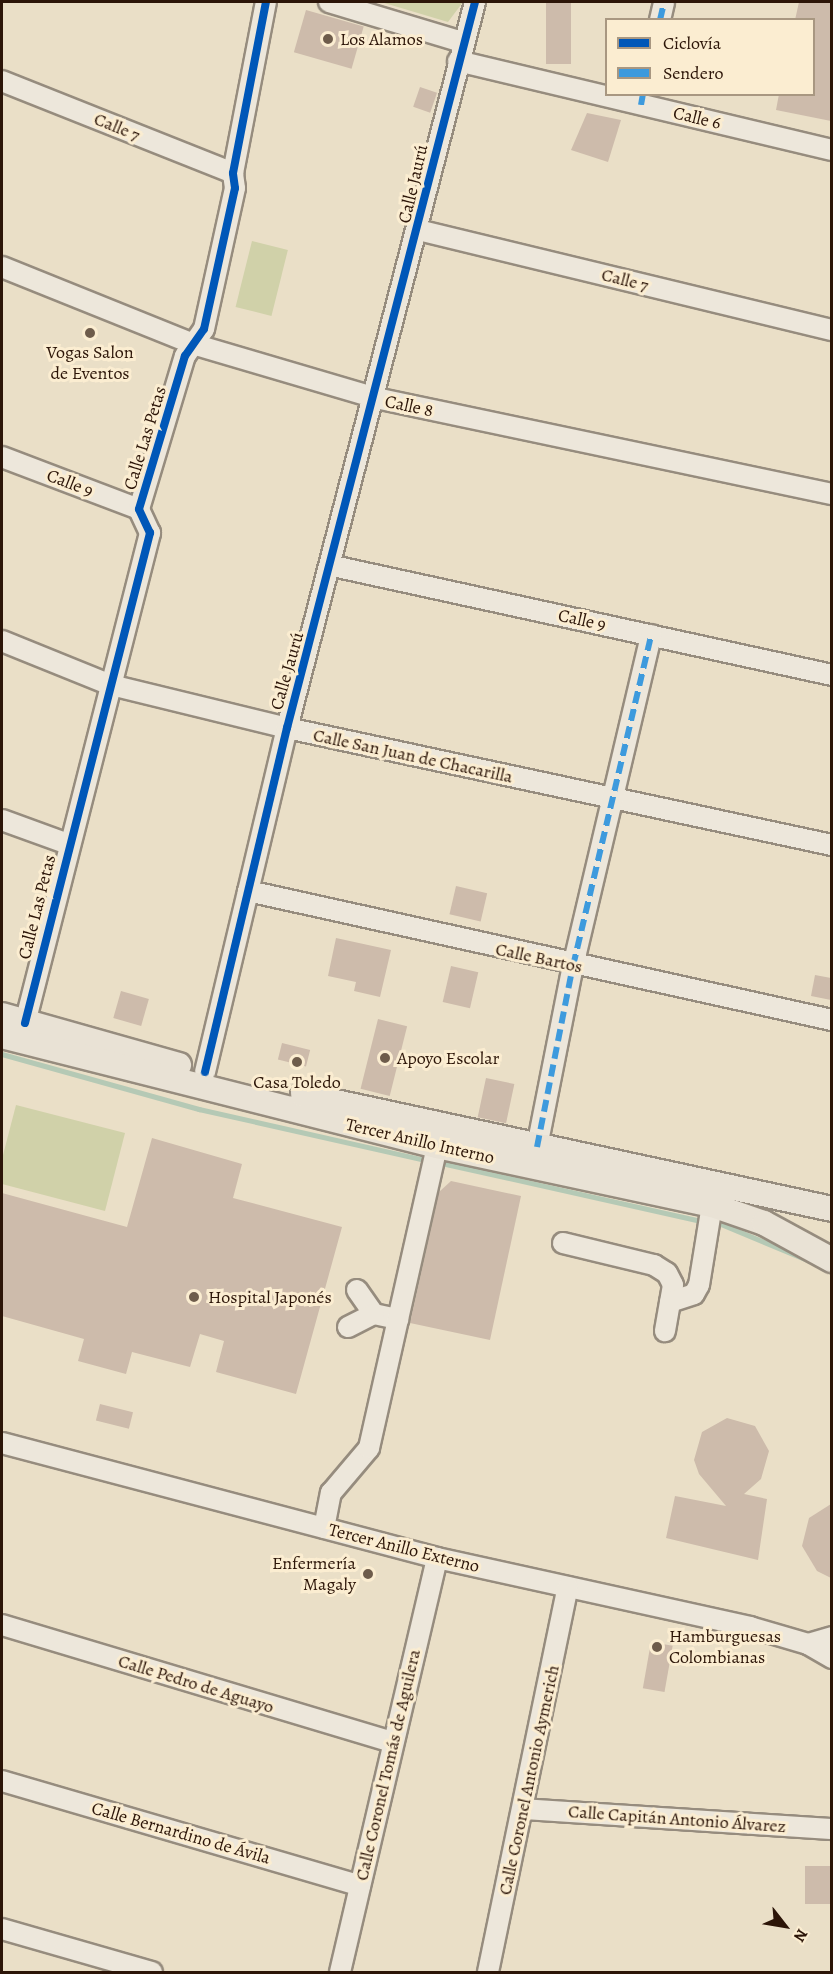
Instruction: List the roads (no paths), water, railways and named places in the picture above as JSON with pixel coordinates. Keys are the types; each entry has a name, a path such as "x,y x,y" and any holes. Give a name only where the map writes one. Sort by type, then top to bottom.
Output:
{"main road":[{"name":"Tercer Anillo Interno","path":"2,1015 13,1023 214,1074 619,1165 831,1209"},
{"path":"13,1023 40,1036 209,1080 252,1100"},
{"name":"Tercer Anillo Interno","path":"2,1036 437,1146 712,1205 764,1223 831,1260"},
{"path":"214,1074 281,1097 418,1127 437,1146 459,1138 576,1164 619,1165"}],"street":[{"name":"Calle Las Petas","path":"13,1023 68,844 150,533 139,509 185,356 196,345 235,188 233,173 266,2"},
{"name":"Calle 6","path":"329,2 460,51 605,90"},
{"name":"Calle Jaurú","path":"214,1074 248,891 287,728 333,566 418,230 460,51 475,2"},
{"path":"660,18 664,2"},
{"name":"Calle 7","path":"2,81 233,173"},
{"name":"Calle 6","path":"627,96 831,150"},
{"name":"Calle 7","path":"418,230 831,330"},
{"name":"Calle 8","path":"2,267 196,345 376,399 831,494"},
{"name":"Calle 9","path":"2,457 139,509"},
{"name":"Calle 9","path":"333,566 831,675"},
{"path":"537,1147 573,966 614,800 651,635"},
{"name":"Calle San Juan de Chacarilla","path":"2,641 111,685 287,728 831,845"},
{"path":"2,820 68,844"},
{"name":"Calle Bartos","path":"248,891 573,966 831,1020"},
{"path":"324,1528 331,1493 369,1448 437,1146"},
{"path":"670,1302 694,1294 699,1285 712,1205"},
{"path":"563,1243 654,1265 673,1285 665,1331"},
{"path":"357,1290 374,1314"},
{"path":"348,1327 374,1314 398,1319"},
{"name":"Tercer Anillo Externo","path":"2,1443 437,1558 808,1644 831,1658"},
{"name":"Calle Coronel Tomás de Aguilera","path":"340,1972 391,1742 437,1558"},
{"name":"Calle Coronel Antonio Aymerich","path":"488,1972 524,1809 568,1587"},
{"name":"Calle Pedro de Aguayo","path":"2,1625 391,1742"},
{"path":"808,1644 831,1637"},
{"name":"Calle Bernardino de Ávila","path":"2,1781 360,1886"},
{"name":"Calle Capitán Antonio Álvarez","path":"524,1809 831,1829"},
{"path":"2,1929 153,1972"}],"waterway":[{"path":"2,1054 199,1109 425,1160"},
{"path":"446,1164 701,1221"},
{"path":"721,1224 822,1266"}],"place":[{"name":"Los Alamos","path":"328,39"},
{"name":"Vogas Salon de Eventos","path":"90,333"},
{"name":"Apoyo Escolar","path":"385,1058"},
{"name":"Casa Toledo","path":"297,1062"},
{"name":"Hospital Japonés","path":"194,1297"},
{"name":"Enfermería Magaly","path":"368,1574"},
{"name":"Hamburguesas Colombianas","path":"657,1647"}]}
